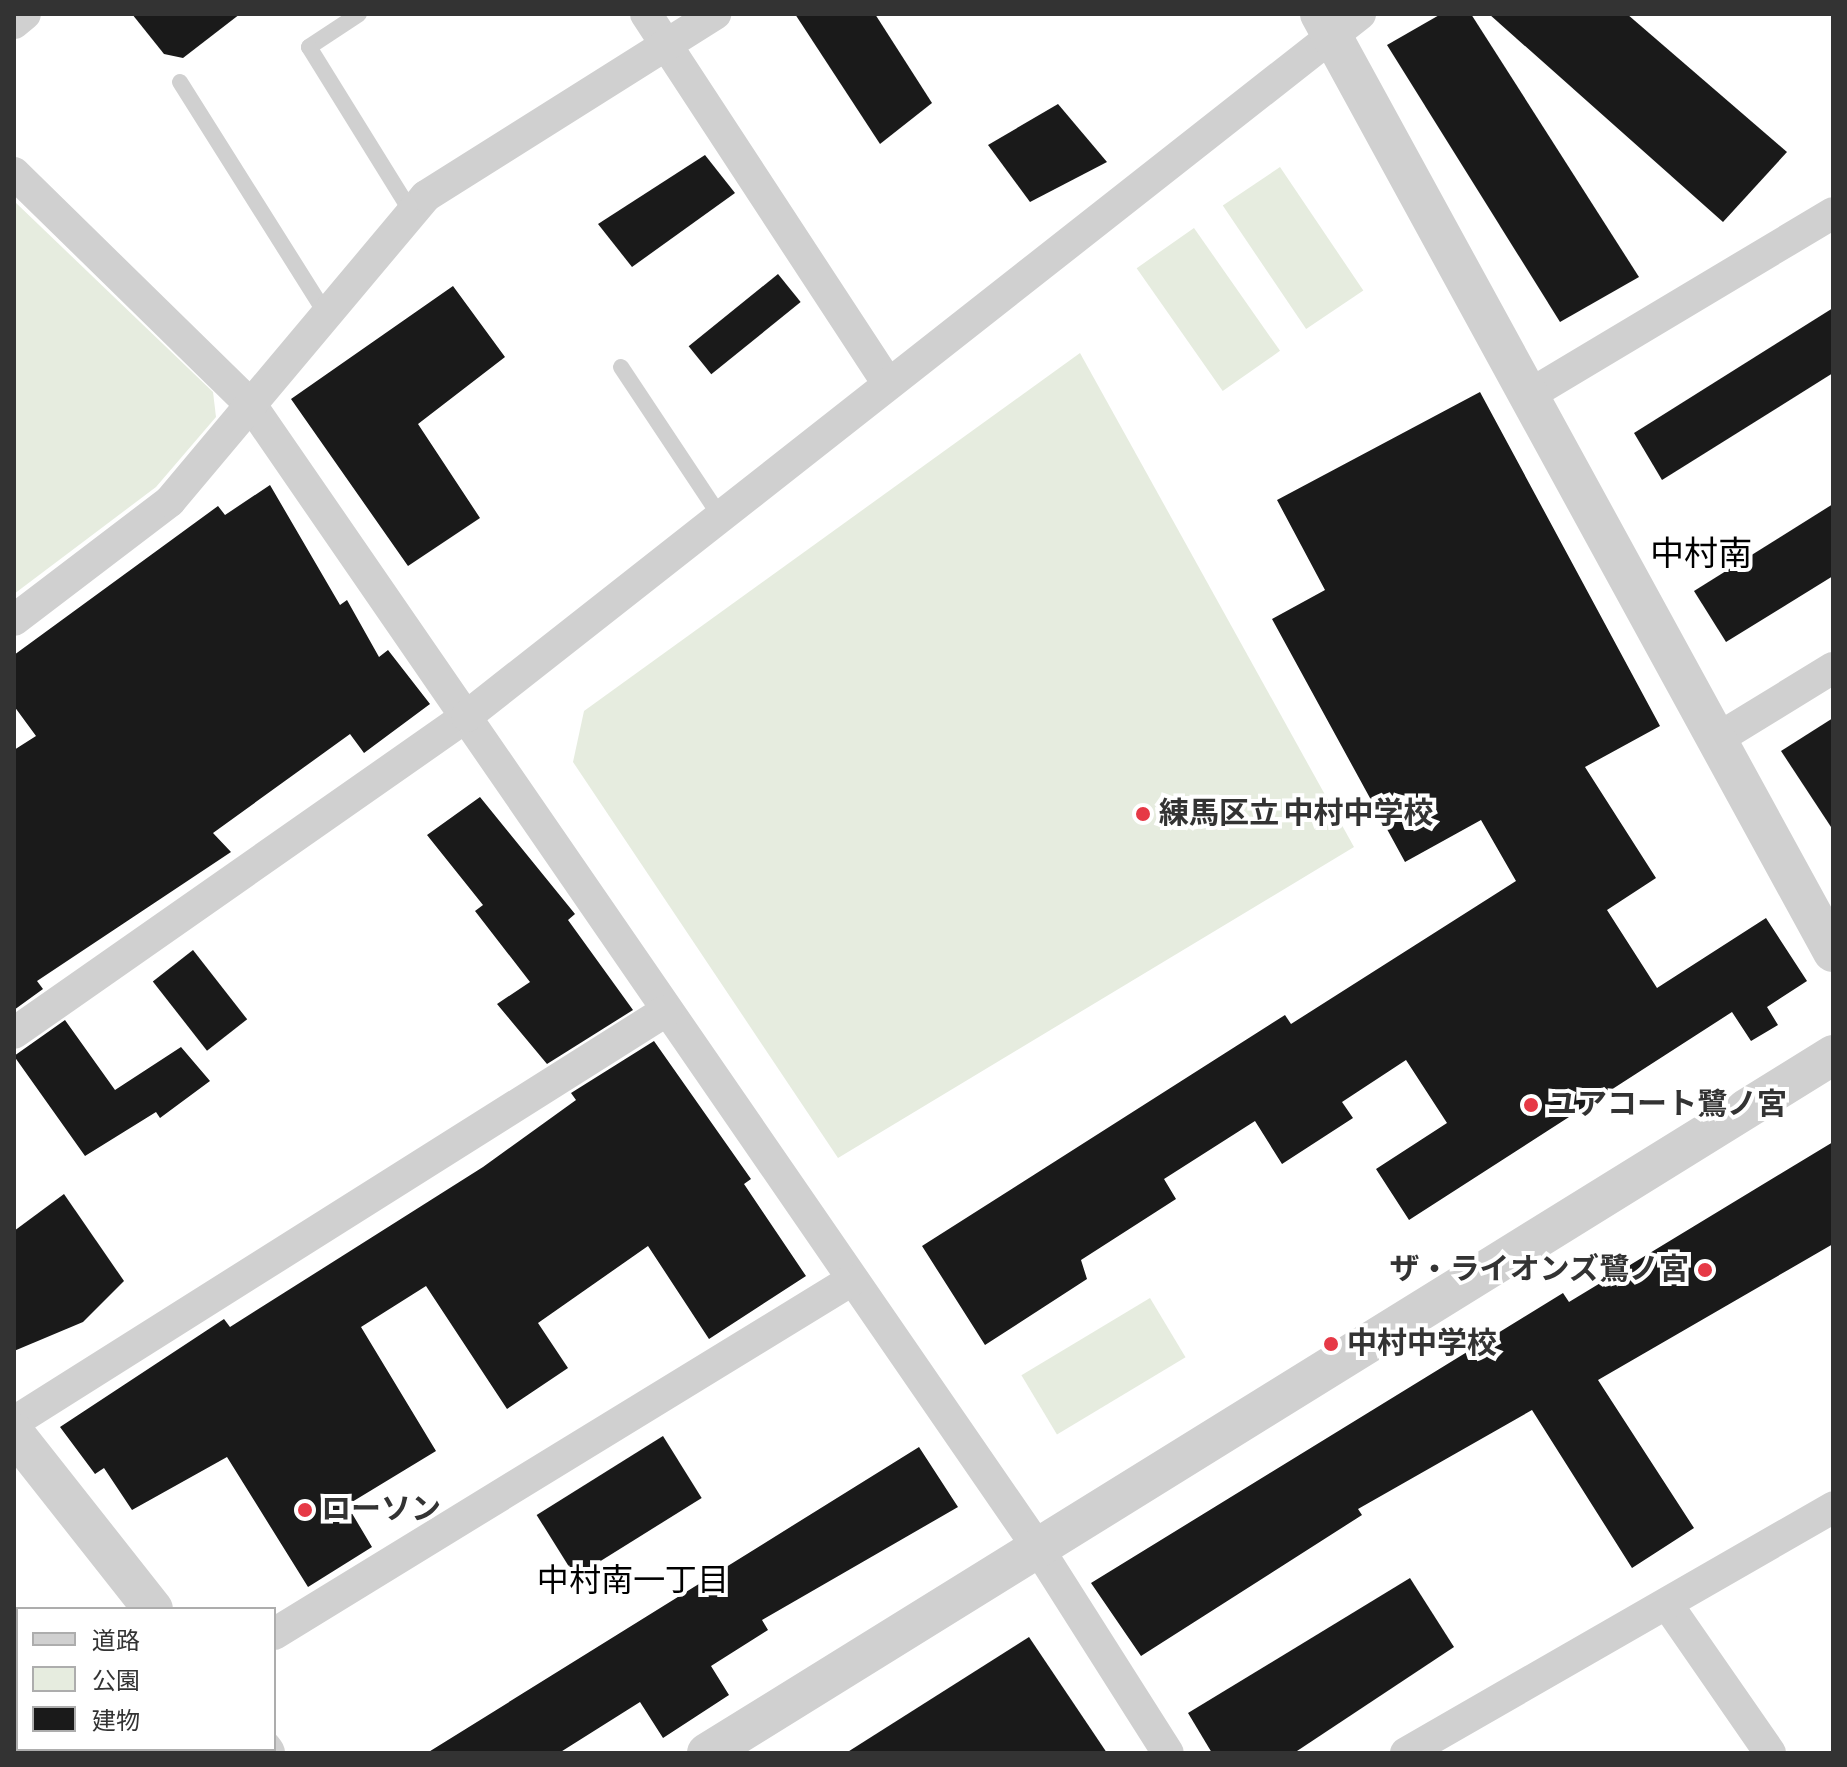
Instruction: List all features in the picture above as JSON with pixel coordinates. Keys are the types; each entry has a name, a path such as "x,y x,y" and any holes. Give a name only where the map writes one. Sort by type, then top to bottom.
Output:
{"street":[{"path":"14,23 25,14"},
{"path":"646,14 888,384"},
{"path":"14,620 170,501 426,196 715,14"},
{"path":"14,1033 467,716 888,384 1336,20 1529,395 1833,952"},
{"path":"14,173 251,405 467,716 850,1281 1036,1545 1168,1753"},
{"path":"1529,395 1833,213"},
{"path":"1717,739 1833,668"},
{"path":"14,1422 666,1011"},
{"path":"707,1753 1036,1545 1833,1055"},
{"path":"276,1633 850,1281"},
{"path":"14,1433 151,1607"},
{"path":"1406,1753 1833,1507"},
{"path":"1667,1604 1770,1753"}],"lane":[{"path":"359,14 309,47 412,213"},
{"path":"180,82 327,315"},
{"path":"621,367 720,516"}],"green space":[{"path":"1280,167 1363,291 1306,329 1223,206"},
{"path":"14,201 213,392 216,417 156,487 14,594"},
{"path":"1194,228 1280,351 1223,391 1137,268"},
{"path":"1080,353 1354,847 838,1158 573,762 584,711"},
{"path":"1150,1298 1186,1357 1057,1434 1021,1375"}],"building":[{"path":"132,14 240,14 183,58 164,54"},
{"path":"795,14 875,14 932,103 880,144"},
{"path":"1441,14 1471,14 1639,277 1560,322 1387,45"},
{"path":"1489,14 1627,14 1787,152 1723,222"},
{"path":"1058,104 1107,162 1030,202 988,145"},
{"path":"705,155 735,193 632,267 598,224"},
{"path":"778,274 801,302 711,374 689,346"},
{"path":"453,286 505,357 418,424 480,518 408,566 291,399"},
{"path":"1833,308 1833,373 1662,480 1634,433"},
{"path":"1480,392 1660,726 1585,767 1656,878 1607,910 1657,988 1766,918 1807,981 1767,1007 1778,1025 1751,1041 1732,1012 1409,1220 1376,1169 1447,1123 1406,1060 1342,1102 1353,1118 1282,1164 1255,1121 1164,1179 1176,1199 1081,1260 1087,1279 985,1345 922,1246 1285,1015 1291,1024 1516,881 1481,820 1405,862 1272,619 1325,590 1277,500"},
{"path":"270,485 340,605 347,600 379,657 388,650 430,704 364,753 350,734 213,833 231,852 37,981 43,989 14,1010 14,750 36,736 14,706 14,655 218,506 225,515"},
{"path":"1833,504 1833,576 1726,642 1694,591"},
{"path":"1833,718 1833,830 1781,751"},
{"path":"480,797 575,914 568,920 633,1010 547,1064 497,1004 530,982 475,911 483,905 427,835"},
{"path":"193,950 247,1019 207,1051 153,981"},
{"path":"65,1020 115,1090 181,1047 210,1081 160,1118 156,1112 85,1156 14,1056"},
{"path":"654,1041 751,1179 744,1184 806,1276 709,1339 648,1246 538,1323 568,1368 507,1409 426,1286 361,1327 436,1451 347,1505 372,1547 308,1587 227,1457 132,1510 104,1468 95,1474 60,1427 224,1319 230,1327 483,1167 576,1100 571,1093"},
{"path":"1833,1142 1833,1244 1598,1380 1694,1528 1632,1568 1532,1410 1358,1509 1362,1515 1141,1656 1091,1583 1563,1293 1569,1302"},
{"path":"64,1194 124,1281 83,1322 14,1351 14,1231"},
{"path":"663,1436 702,1498 575,1577 537,1515"},
{"path":"919,1447 958,1507 762,1620 768,1630 711,1666 729,1695 663,1738 640,1702 559,1753 427,1753"},
{"path":"1410,1578 1454,1647 1294,1753 1212,1753 1188,1713"},
{"path":"1029,1637 1107,1753 846,1753"}],"place":[{"name":"練馬区立 中村中学校","path":"1143,814"},
{"name":"ユアコート鷺ノ宮","path":"1531,1105"},
{"name":"ザ・ライオンズ鷺ノ宮","path":"1705,1270"},
{"name":"中村中学校","path":"1331,1344"},
{"name":"ローソン","path":"305,1510"}],"district":[{"name":"中村南","path":"1701,556"},
{"name":"中村南一丁目","path":"633,1581"}]}
